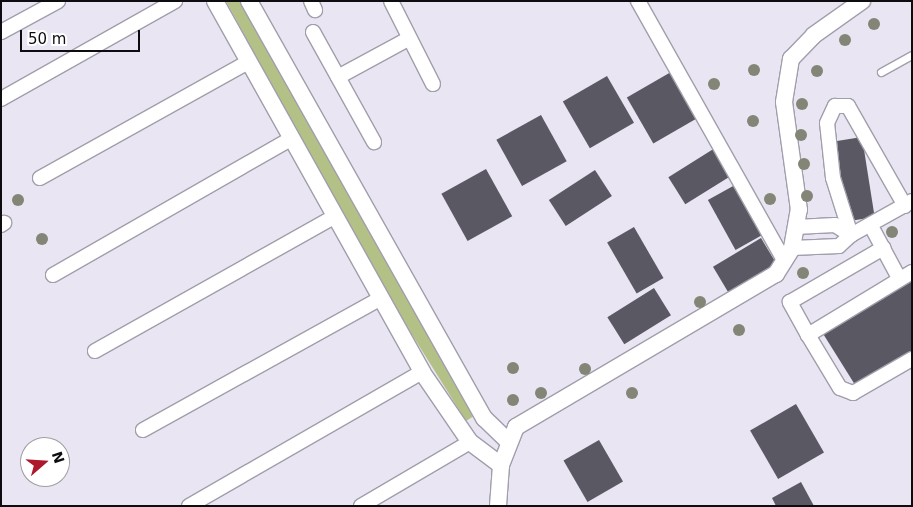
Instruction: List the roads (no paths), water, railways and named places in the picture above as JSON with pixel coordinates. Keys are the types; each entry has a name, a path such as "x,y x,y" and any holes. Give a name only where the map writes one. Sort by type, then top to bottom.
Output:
{"street":[{"path":"1,32 58,1"},
{"path":"1,100 176,1"},
{"path":"215,1 289,140 422,372 470,442 501,465"},
{"path":"249,1 484,418 507,440"},
{"path":"391,1 408,38 433,84"},
{"path":"638,1 788,254"},
{"path":"498,506 501,465 507,440 516,428 776,274 788,254 799,210 784,102 791,59 814,34 862,1"},
{"path":"313,32 374,142"},
{"path":"338,77 408,38"},
{"path":"40,178 247,63"},
{"path":"788,254 838,246 851,235 871,226 908,204 848,106 835,106 828,132 833,178 851,235"},
{"path":"53,276 289,140"},
{"path":"95,351 334,217"},
{"path":"796,227 835,225 851,235"},
{"path":"871,226 899,278"},
{"path":"883,248 790,302 840,388 853,393 912,359"},
{"path":"808,335 899,278 912,272"},
{"path":"143,430 379,299"},
{"path":"189,506 422,372"},
{"path":"360,506 470,442"}],"lane":[{"path":"881,72 912,55"}]}
